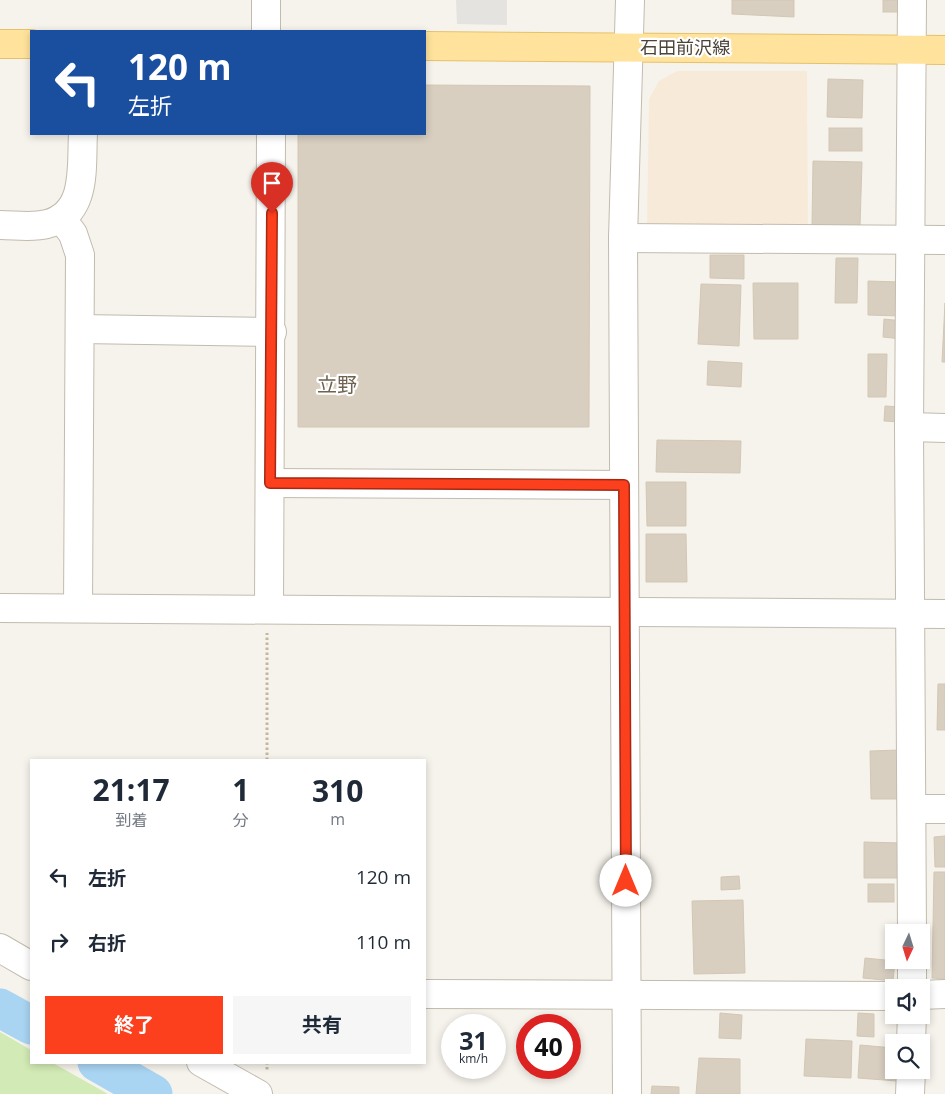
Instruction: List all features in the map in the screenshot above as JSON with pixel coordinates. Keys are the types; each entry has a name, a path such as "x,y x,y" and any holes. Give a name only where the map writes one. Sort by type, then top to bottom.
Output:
{"main road":[{"path":"0,44 30,44"},
{"name":"石田前沢線","path":"426,46 945,50"}],"street":[{"path":"266,0 266,30"},
{"path":"627,1094 623,238 629,99 628,48 630,0"},
{"path":"912,0 909,427 912,614 912,924"},
{"path":"0,225 47,224 61,218 73,208 81,188 83,135"},
{"path":"269,609 272,332 271,135"},
{"path":"61,218 73,234 80,255 78,608"},
{"path":"623,238 945,240"},
{"path":"80,329 272,332"},
{"path":"909,427 945,428"},
{"path":"270,483 624,485"},
{"path":"0,608 945,614"},
{"path":"912,808 945,809"},
{"path":"0,948 30,965"},
{"path":"426,994 885,996"},
{"path":"930,995 945,994"},
{"path":"206,1064 258,1094"},
{"path":"910,1094 911,1079"}],"path":[{"path":"267,759 269,609"}],"shaded area":[{"path":"456,0 507,0 507,25 457,24"},
{"path":"677,71 807,71 808,228 647,228 649,99 659,81"}],"green space":[{"path":"0,1032 30,1049 30,1064 55,1064 108,1094 0,1094"}],"building":[{"path":"732,0 794,0 794,17 732,14"},
{"path":"883,0 904,0 904,12 883,12"},
{"path":"828,79 863,80 862,118 827,117"},
{"path":"426,85 590,86 589,427 298,427 298,135 426,135"},
{"path":"829,128 862,128 862,151 829,151"},
{"path":"813,161 862,162 860,226 812,225"},
{"path":"710,255 744,255 744,279 710,278"},
{"path":"836,258 858,258 857,303 835,303"},
{"path":"868,281 900,282 899,316 868,315"},
{"path":"753,283 798,283 798,339 754,339"},
{"path":"701,284 741,285 739,346 698,344"},
{"path":"945,303 945,362 942,362"},
{"path":"884,319 903,321 901,339 883,337"},
{"path":"868,354 887,354 886,397 868,397"},
{"path":"708,361 742,363 741,387 707,385"},
{"path":"885,406 901,407 900,422 884,421"},
{"path":"657,440 741,441 740,473 656,472"},
{"path":"646,482 686,482 686,526 647,526"},
{"path":"646,534 686,534 687,582 646,582"},
{"path":"938,684 945,684 945,730 937,730"},
{"path":"900,750 901,799 871,799 870,751"},
{"path":"945,836 945,867 935,867 934,837"},
{"path":"864,842 901,843 902,878 864,878"},
{"path":"934,872 945,872 945,979 932,978"},
{"path":"739,876 740,889 721,890 721,877"},
{"path":"868,884 894,884 894,902 868,902"},
{"path":"743,900 745,973 694,974 692,901"},
{"path":"865,958 885,960 885,969 894,969 893,979 863,978"},
{"path":"720,1013 742,1015 741,1039 719,1038"},
{"path":"858,1013 874,1014 874,1037 857,1036"},
{"path":"806,1039 852,1041 851,1078 804,1076"},
{"path":"860,1045 885,1047 885,1079 897,1079 897,1081 858,1078"},
{"path":"699,1058 740,1059 740,1094 696,1094"},
{"path":"652,1086 679,1087 679,1094 651,1094"}],"waterway":[{"path":"0,1008 30,1024"},
{"path":"100,1064 153,1094"}],"district":[{"name":"立野","path":"337,385"}],"route":[{"path":"272,213 270,483 624,485 626,881"}]}
